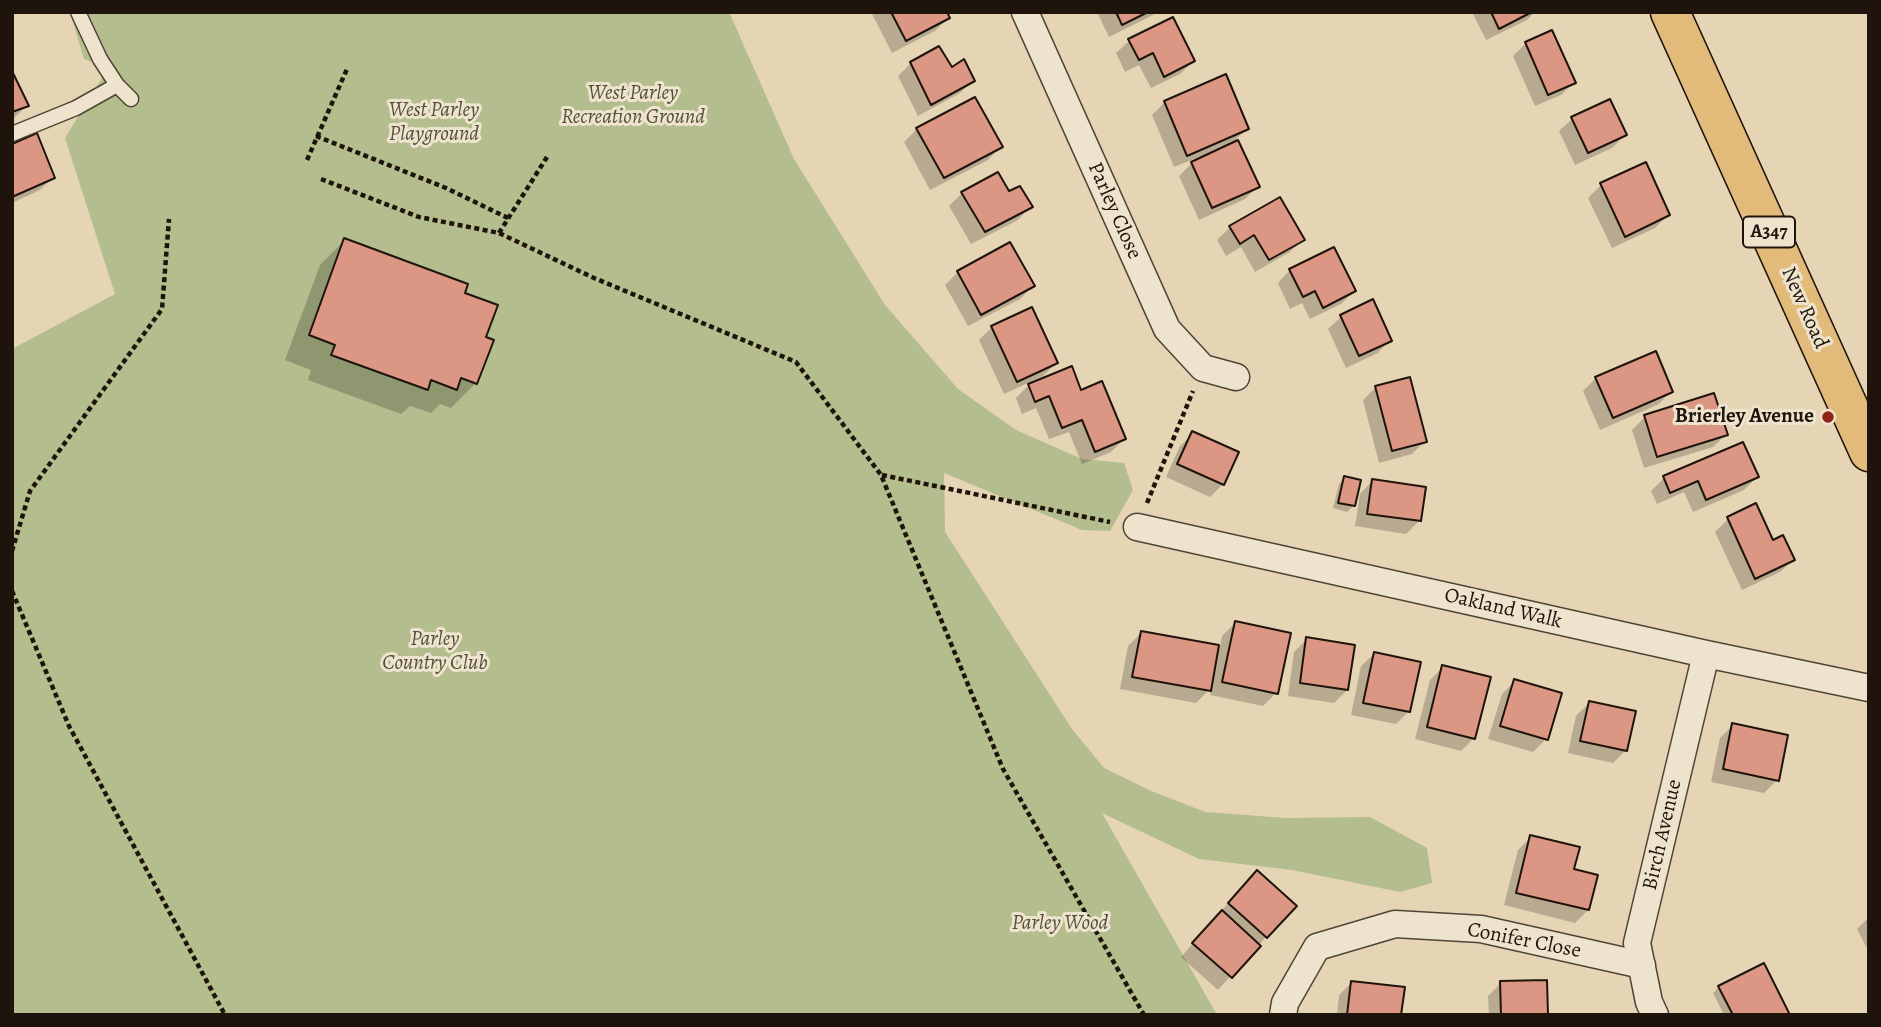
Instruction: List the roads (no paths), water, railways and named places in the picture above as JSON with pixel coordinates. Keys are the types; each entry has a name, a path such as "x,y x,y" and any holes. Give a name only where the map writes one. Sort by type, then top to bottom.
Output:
{"main road":[{"name":"New Road","path":"1670,12 1869,452"}],"street":[{"name":"Parley Close","path":"1025,12 1167,329 1203,368 1236,377"},
{"name":"Oakland Walk","path":"1137,527 1869,688"},
{"name":"Birch Avenue","path":"1655,1015 1649,1002 1637,943 1706,654"},
{"name":"Conifer Close","path":"1283,1015 1285,1003 1317,947 1395,924 1481,929 1642,965"}],"lane":[{"path":"78,12 100,59 117,85 131,99"},
{"path":"12,134 76,107 117,85"}],"place":[{"name":"Brierley Avenue","path":"1828,417"}],"park label":[{"name":"West Parley Recreation Ground","path":"633,106"},
{"name":"West Parley Playground","path":"434,123"},
{"name":"Parley Country Club","path":"435,652"},
{"name":"Parley Wood","path":"1060,924"}]}
